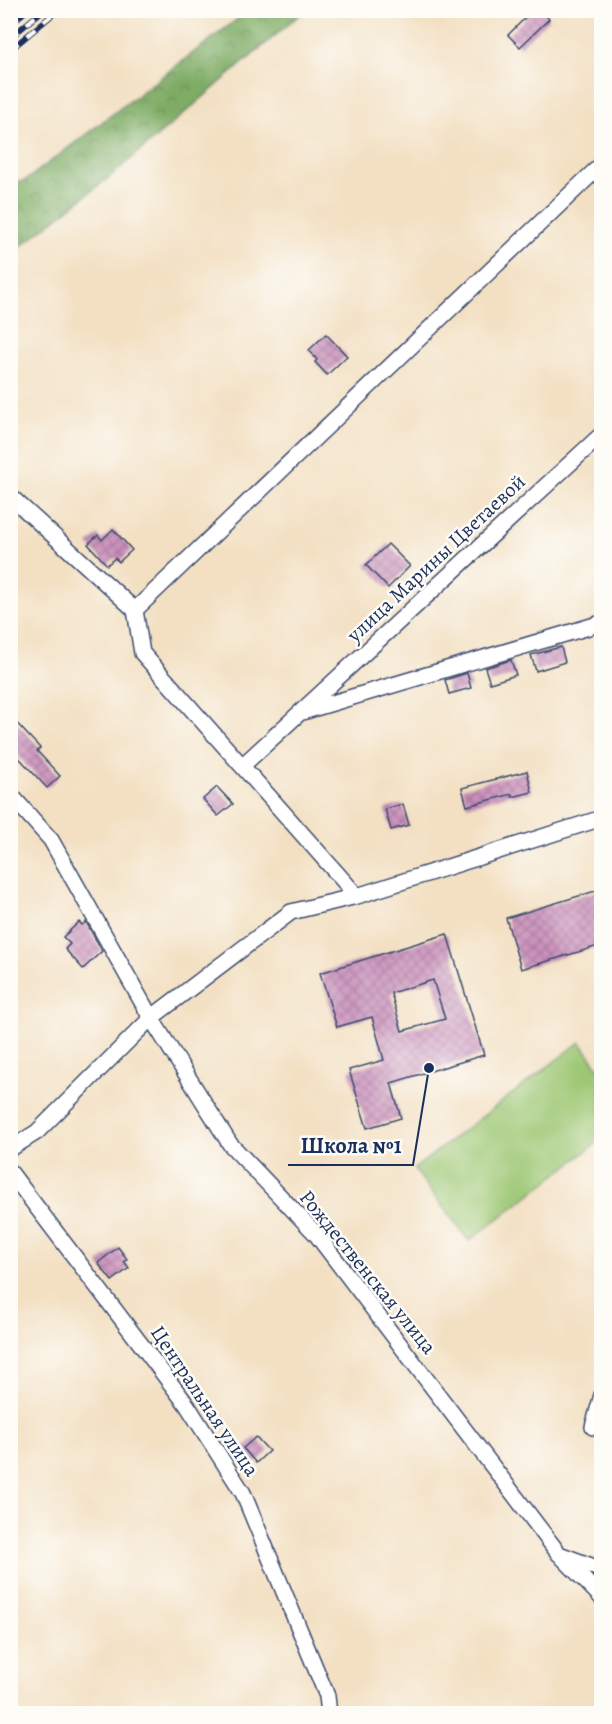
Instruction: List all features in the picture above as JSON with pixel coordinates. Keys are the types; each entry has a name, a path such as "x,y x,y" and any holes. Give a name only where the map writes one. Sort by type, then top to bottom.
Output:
{"street":[{"path":"135,610 602,164"},
{"name":"улица Марины Цветаевой","path":"242,766 602,434"},
{"path":"10,496 135,610 142,653 357,896"},
{"name":"улица Марины Цветаевой","path":"299,713 602,623"},
{"name":"Рождественская улица","path":"10,794 51,840 151,1018 230,1144 316,1234 559,1554 602,1598"},
{"path":"10,1149 38,1132 151,1018 291,912 357,896 602,819"},
{"name":"Центральная улица","path":"10,1172 187,1405 243,1493 327,1696 329,1713"},
{"path":"593,1427 602,1395"},
{"path":"559,1554 602,1570"}],"green space":[{"path":"248,11 304,11 112,175 11,254 11,184 26,180"},
{"path":"580,1042 601,1071 601,1140 469,1241 414,1169"}],"building":[{"path":"533,10 540,10 549,19 520,47 508,35"},
{"path":"326,334 347,356 327,375 315,362 317,360 309,350"},
{"path":"113,529 132,550 119,562 115,558 107,565 88,544 98,535 102,540"},
{"path":"388,544 410,566 388,588 366,565"},
{"path":"561,647 565,662 536,671 531,655"},
{"path":"511,660 516,675 490,683 485,668"},
{"path":"467,673 471,688 449,694 445,680"},
{"path":"10,716 40,748 37,751 60,776 47,788 10,748"},
{"path":"527,771 532,792 512,797 512,794 467,806 462,788"},
{"path":"217,787 233,804 218,816 203,799"},
{"path":"403,804 409,825 391,830 385,809"},
{"path":"602,889 602,945 521,969 506,918"},
{"path":"79,922 82,925 86,922 102,951 83,969 65,949 70,944 63,937"},
{"path":"447,934 484,1055 391,1083 401,1118 367,1128 349,1070 384,1060 372,1017 337,1027 320,973","holes":["433,980 445,1019 402,1031 391,993"]},
{"path":"118,1247 127,1259 124,1261 129,1268 112,1281 98,1263"},
{"path":"256,1437 269,1451 256,1463 243,1448"}],"railway":[{"path":"10,24 27,10"},
{"path":"10,38 43,10"},
{"path":"10,50 58,10"}],"place":[{"name":"Школа №1","path":"429,1068"}]}
